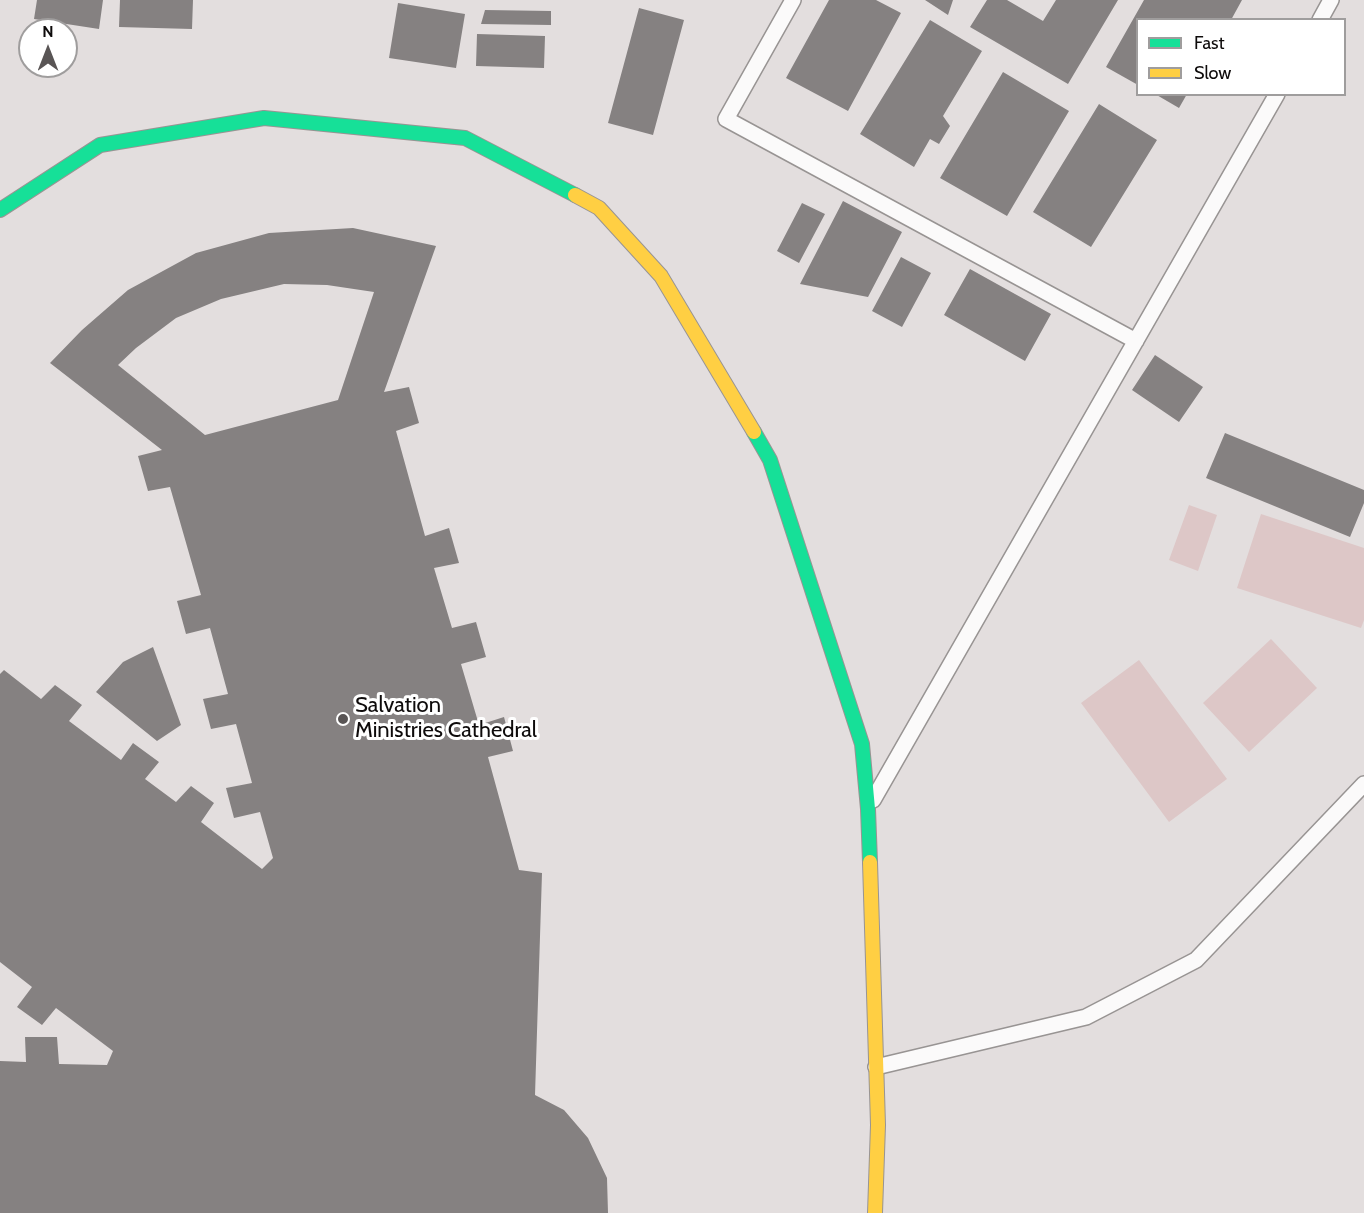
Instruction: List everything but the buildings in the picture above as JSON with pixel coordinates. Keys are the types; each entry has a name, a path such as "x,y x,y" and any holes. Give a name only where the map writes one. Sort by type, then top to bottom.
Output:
{"street":[{"path":"0,210 100,145 264,118 465,138 599,208 661,276 770,460 862,744 868,809 878,1125 875,1213"}],"lane":[{"path":"793,0 726,119 1136,341"},
{"path":"1321,18 1331,0"},
{"path":"868,809 1276,96"},
{"path":"876,1067 1086,1017 1196,960 1364,784"}],"shaded area":[{"path":"1189,505 1217,515 1198,571 1169,560"},
{"path":"1261,514 1364,548 1364,620 1361,628 1237,588"},
{"path":"1271,639 1317,688 1249,752 1203,703"},
{"path":"1139,660 1227,779 1169,822 1081,703"}],"traffic: fast":[{"path":"0,210 100,145 264,118 465,138 575,195"},
{"path":"754,432 770,460 862,744 870,862"}],"traffic: slow":[{"path":"575,195 599,208 661,276 754,432"},
{"path":"870,862 878,1125 875,1213"}],"place":[{"name":"Salvation Ministries Cathedral","path":"343,719"}]}
